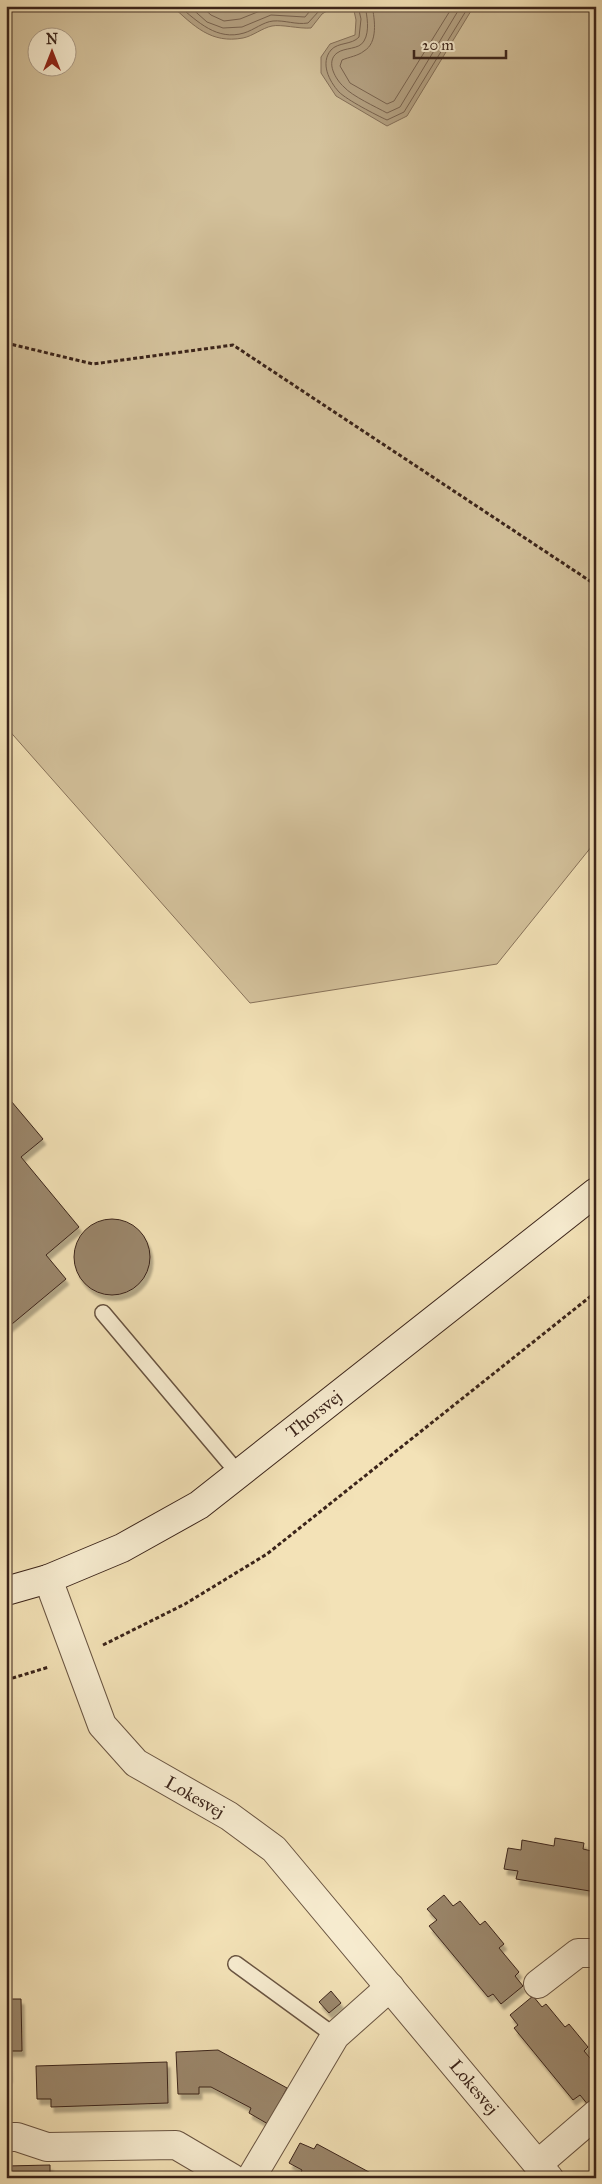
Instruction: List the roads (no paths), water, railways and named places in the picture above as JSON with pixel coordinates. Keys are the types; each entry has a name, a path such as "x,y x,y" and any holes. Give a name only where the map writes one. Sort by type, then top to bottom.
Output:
{"street":[{"name":"Thorsvej","path":"6,1591 48,1579 131,1543 199,1505 596,1192"},
{"name":"Lokesvej","path":"48,1579 102,1725 136,1763 229,1816 274,1849 543,2171 596,2114"},
{"path":"538,1984 578,1953 596,1953"},
{"path":"252,2178 335,2036 390,1987"},
{"path":"6,2137 17,2137 47,2147 176,2145 232,2178"}],"lane":[{"path":"103,1313 238,1473"},
{"path":"236,1964 335,2036"}],"water":[{"path":"172,6 335,6 322,14 311,28 272,26 247,37 232,39 212,36 204,32"},
{"path":"353,6 474,6 407,116 387,126 336,96 321,73 321,57 330,44 355,35 356,20"}]}
